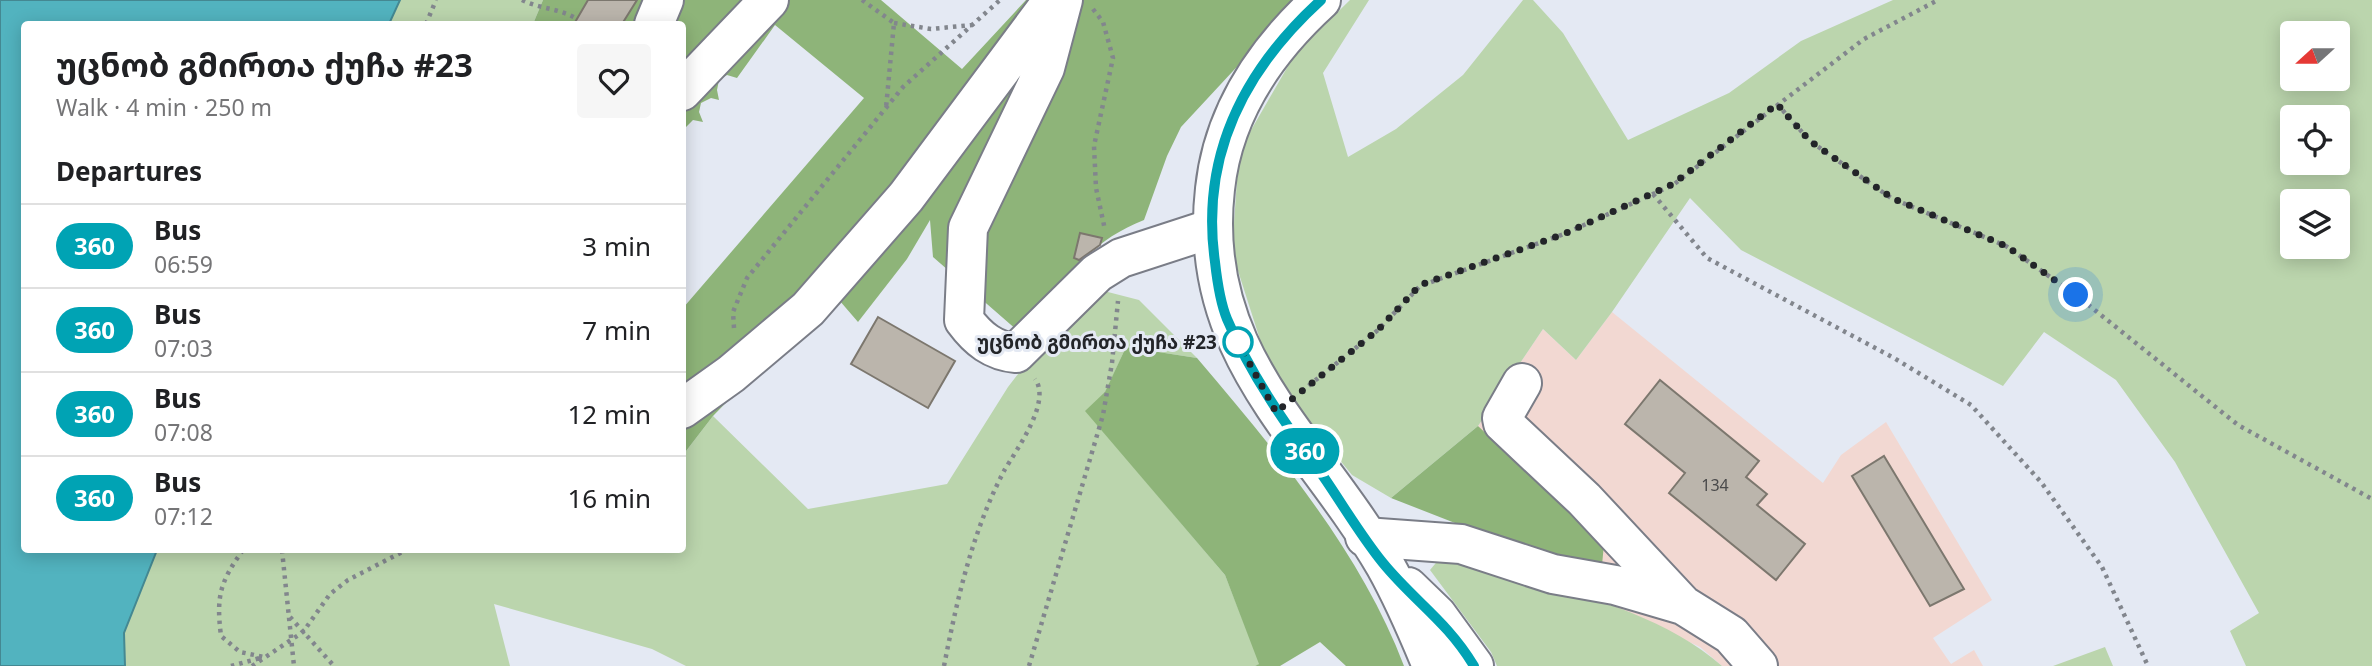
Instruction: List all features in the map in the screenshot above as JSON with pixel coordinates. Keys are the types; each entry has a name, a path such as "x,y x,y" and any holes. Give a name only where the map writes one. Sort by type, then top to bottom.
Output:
{"main road":[{"path":"655,21 664,0"},
{"path":"686,87 769,0"},
{"path":"686,406 808,309 906,197 1052,0"},
{"path":"1063,0 1045,68 968,228 964,320 976,337 1002,352 1016,353 1097,273 1121,258 1210,229"},
{"path":"1321,0 1267,56 1239,103 1219,155 1210,229 1226,316 1250,367 1276,412 1375,550 1437,615 1474,666"},
{"path":"1522,383 1502,418 1503,423 1584,499 1684,605 1731,635 1758,666"},
{"path":"1375,550 1461,544 1553,574 1615,586 1684,605"},
{"path":"1375,550 1432,666"}],"path":[{"path":"427,21 436,0"},
{"path":"522,0 541,8 564,11 577,19"},
{"path":"862,0 894,23 931,29 972,25"},
{"path":"753,355 742,344 734,328 733,312 747,278 903,88 1000,0"},
{"path":"1029,666 1103,415 1112,363 1121,258 1102,225 1094,146 1113,58 1103,22 1085,0"},
{"path":"1276,412 1378,330 1420,285 1564,234 1673,184 1864,39 1938,0"},
{"path":"886,109 894,23"},
{"path":"1777,104 1810,141 1892,198 2006,246 2076,295 2238,425 2372,499"},
{"path":"1653,194 1707,258 1894,358 1972,405 2041,482 2102,567 2148,666"},
{"path":"944,666 981,517 1040,407 1039,384 1016,353"},
{"path":"241,553 225,575 217,605 221,636 240,652 264,657"},
{"path":"282,553 296,666"},
{"path":"252,666 292,642 303,632 330,594 348,580 400,553"},
{"path":"289,615 334,666"},
{"path":"230,666 264,657"}],"shaded area":[{"path":"1612,312 1823,483 1841,455 1886,422 1992,600 1933,638 1951,664 1974,650 1983,666 1722,666 1700,647 1599,600 1478,426 1543,329 1576,360"}],"green space":[{"path":"400,0 543,0 534,21 390,21"},
{"path":"543,0 588,0 576,21 534,21"},
{"path":"637,0 881,0 962,69 1026,0 1299,0 1181,127 1167,156 1144,220 1104,241 1089,254 1063,283 1025,337 933,257 930,220 907,259 858,322 833,293 713,416 686,451 686,305 864,98 775,25 737,78 727,75 719,80 719,100 711,98 701,103 699,112 703,122 693,120 686,127 686,21 624,21"},
{"path":"1350,0 1369,0 1323,73 1348,157 1396,129 1463,75 1523,0 1533,0 1563,33 1628,140 1729,93 1801,41 1893,0 2372,0 2372,666 2246,666 2230,631 2259,613 2175,462 2116,380 2044,332 2003,386 1741,250 1690,198 1576,360 1543,329 1478,426 1391,498 1352,475 1272,377 1232,252 1239,151 1295,54"},
{"path":"1104,291 1139,300 1197,358 1126,347 1105,393 1086,411 1225,575 1260,664 686,666 652,649 494,604 510,666 125,666 124,633 156,553 686,553 686,451 713,416 808,509 947,484 1008,387 1035,352"},
{"path":"1126,347 1197,358 1314,504 1364,583 1404,666 1346,666 1320,642 1280,666 1255,666 1259,664 1225,575 1085,411 1105,392"},
{"path":"1478,426 1604,544 1602,565 1542,557 1391,498"},
{"path":"1440,558 1550,586 1625,610 1693,644 1722,666 1497,666 1491,652 1430,570"},
{"path":"2105,647 2113,666 2053,666"}],"water":[{"path":"0,0 400,0 390,21 21,21 21,553 156,553 124,633 125,666 0,666"}],"building":[{"path":"588,0 637,0 624,21 576,21"},
{"path":"1080,233 1102,238 1100,245 1079,260 1074,258"},
{"path":"878,317 955,361 928,408 851,364"},
{"path":"1660,380 1759,461 1746,477 1767,494 1757,505 1805,544 1776,580 1669,493 1685,473 1625,424"},
{"path":"1884,456 1964,589 1930,606 1852,476"}],"bus line":[{"name":"360","path":"1321,0 1267,56 1239,103 1219,155 1210,229 1216,274 1226,316 1250,367 1276,412 1384,564 1437,615 1474,666"}],"place":[{"name":"უცნობ გმირთა ქუჩა #23","path":"1238,342"}],"route":[{"path":"1238,342 1276,412 1378,330 1420,285 1564,234 1673,184 1777,104 1810,141 1892,198 2006,246 2076,295"}]}
